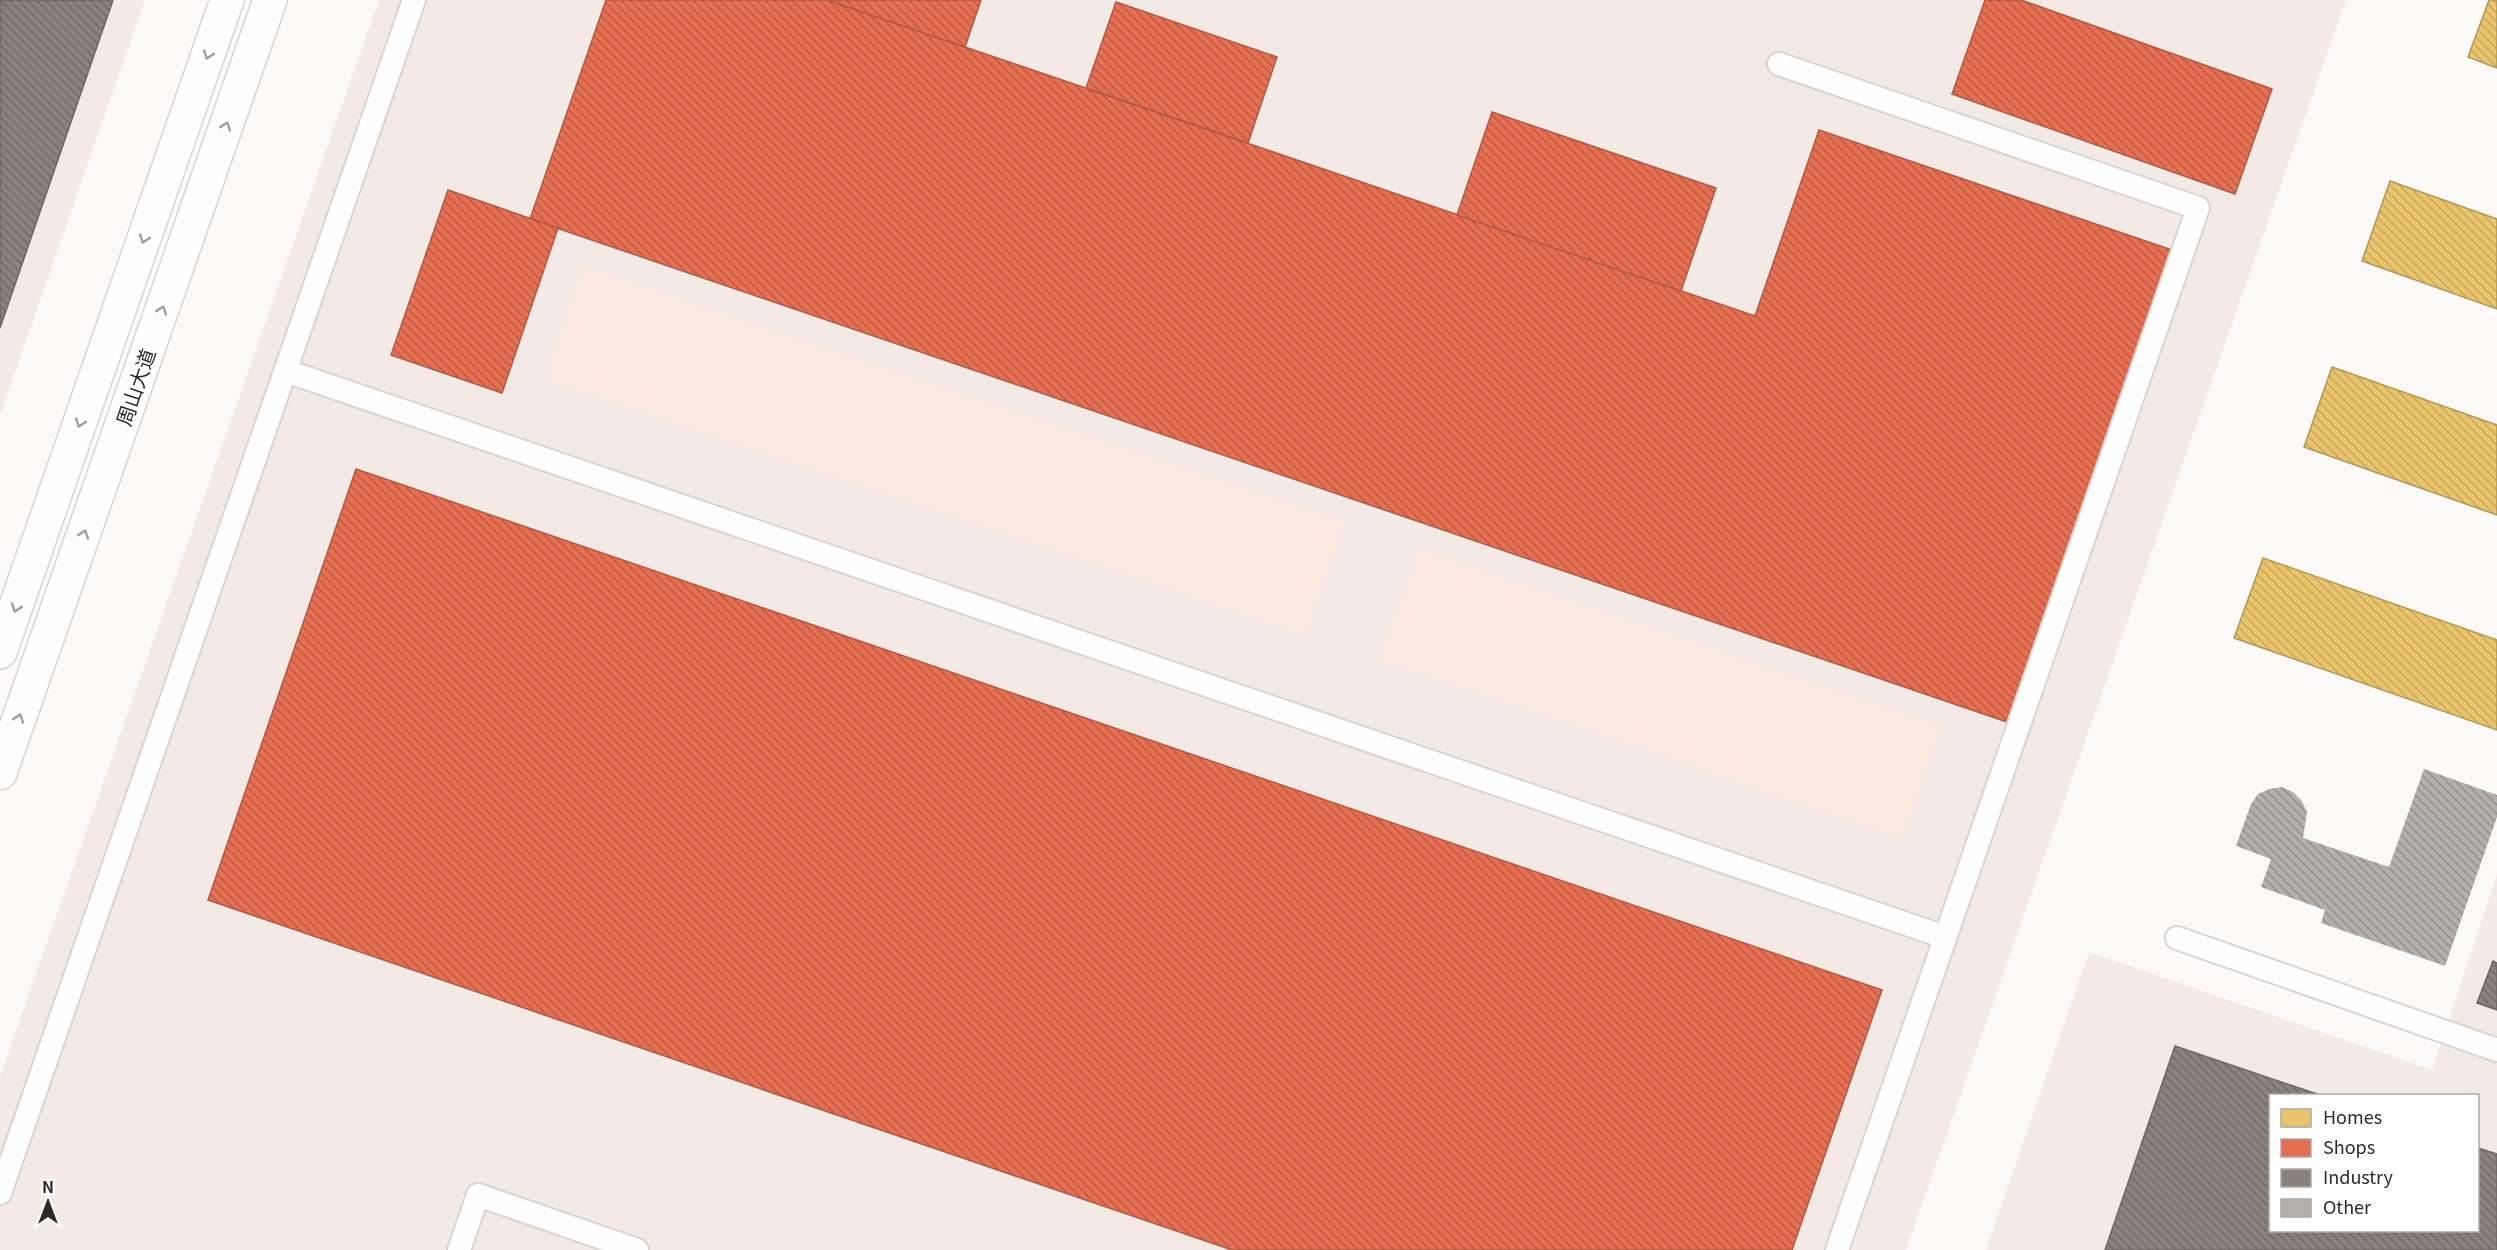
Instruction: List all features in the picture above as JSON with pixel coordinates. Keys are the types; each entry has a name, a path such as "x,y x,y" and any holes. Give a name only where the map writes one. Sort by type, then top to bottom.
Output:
{"main road":[{"name":"周山大道","path":"0,652 227,0"},
{"name":"周山大道","path":"0,773 270,0"}],"lane":[{"path":"0,1193 414,0"},
{"path":"1779,64 2198,208 1837,1250"},
{"path":"286,370 1945,937"},
{"path":"2177,938 2497,1050"},
{"path":"459,1250 478,1195 637,1250"}],"shaded area":[{"path":"0,0 145,0 0,415"},
{"path":"379,0 2346,0 1906,1250 0,1250 0,1076"},
{"path":"583,266 1345,522 1306,636 544,379"},
{"path":"1418,547 1942,726 1903,839 1379,660"},
{"path":"2497,874 2497,1250 1986,1250 2089,952 2432,1070"}],"building: Homes":[{"path":"2489,0 2497,0 2497,68 2468,57"},
{"path":"2390,181 2497,219 2497,309 2362,261"},
{"path":"2332,367 2497,425 2497,515 2304,447"},
{"path":"2263,558 2497,640 2497,730 2234,638"}],"building: Shops":[{"path":"606,0 827,0 1755,316 1819,130 2172,250 2010,723 530,219"},
{"path":"827,0 981,0 965,47"},
{"path":"1985,0 2021,0 2272,89 2235,194 1952,94"},
{"path":"1116,2 1277,57 1248,143 1086,88"},
{"path":"1492,112 1716,188 1681,291 1457,215"},
{"path":"448,190 558,228 502,393 391,355"},
{"path":"356,469 1882,990 1792,1250 1232,1250 208,900"}],"building: Industry":[{"path":"0,0 113,0 0,328"},
{"path":"2493,961 2497,963 2497,1010 2477,1003"},
{"path":"2175,1046 2317,1094 2269,1094 2269,1232 2479,1232 2479,1148 2497,1154 2497,1250 2105,1250"}],"building: Other":[{"path":"2424,769 2497,795 2497,817 2445,966 2321,923 2325,910 2261,887 2271,859 2236,846 2251,804 2258,794 2282,787 2293,792 2302,801 2307,812 2303,838 2389,867"}]}
